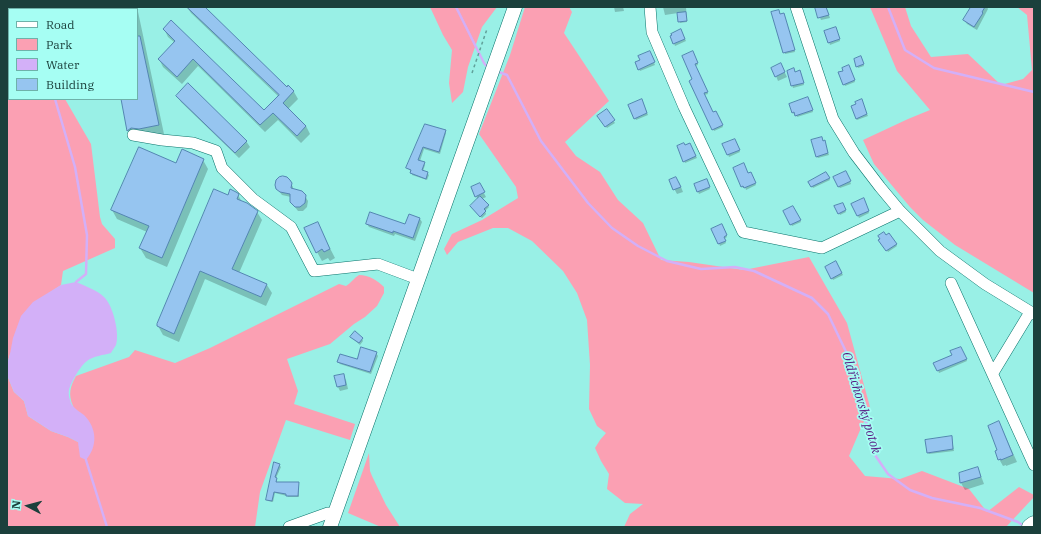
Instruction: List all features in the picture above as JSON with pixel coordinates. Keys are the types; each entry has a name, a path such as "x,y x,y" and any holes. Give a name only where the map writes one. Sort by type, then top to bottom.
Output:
{"main road":[{"path":"332,521 483,93 515,7"}],"street":[{"path":"650,7 652,32 684,107 743,232 822,248 900,211"},
{"path":"796,7 833,119 854,153 900,211 940,251 985,284 1032,313 993,373"},
{"path":"134,135 193,143 216,151 222,168 253,199 291,227 314,271 378,264 418,278"},
{"path":"952,283 1034,465"},
{"path":"289,527 328,513 332,521"}],"path":[{"path":"472,73 487,29"}],"green space":[{"path":"7,7 34,7 8,8 8,100 66,100 91,144 100,217 102,224 115,239 115,248 63,271 61,285 49,293 10,354 7,365"},
{"path":"430,7 497,7 482,27 468,67 463,92 452,103 449,83 452,50"},
{"path":"525,7 569,7 572,12 564,33 609,101 565,142 576,156 600,172 618,200 643,223 661,260 689,262 744,270 809,257 847,323 870,407 849,456 865,476 900,479 922,471 969,489 987,512 1019,487 1034,495 1034,497 1006,527 624,527 630,514 643,504 625,503 607,489 609,474 595,448 606,433 597,426 589,409 590,365 587,320 577,293 563,271 532,241 508,228 493,228 458,242 447,255 444,249 452,234 482,220 518,198 516,187 479,134 510,55"},
{"path":"870,7 905,7 911,26 931,57 968,54 1001,85 1023,79 1032,70 1027,15 1017,7 1034,7 1034,293 955,245 923,220 910,207 874,164 863,140 930,110 897,71"},
{"path":"359,275 373,278 384,287 384,293 377,306 330,344 287,359 298,391 294,404 355,424 350,440 286,420 260,492 255,527 7,527 7,375 14,392 24,401 28,416 51,431 78,442 70,394 72,384 76,376 129,357 135,350 175,363 210,348 339,284 346,286"},
{"path":"369,453 370,471 372,476 386,505 400,527 381,527 348,513"}],"water":[{"path":"76,282 91,288 104,297 113,313 117,334 116,345 111,353 89,359 76,374 69,390 69,398 72,405 84,415 94,431 93,449 86,460 80,457 78,442 51,431 28,416 24,401 14,392 7,375 7,365 13,338 21,316 33,302 61,285"}],"building":[{"path":"187,7 205,7 287,87 288,85 294,91 283,103 306,126 297,136 273,113 260,125 193,59 177,77 158,59 175,41 163,29 171,20 264,110 279,95"},
{"path":"815,7 826,7 829,15 818,18"},
{"path":"971,7 985,7 974,27 963,20"},
{"path":"779,10 780,14 784,13 795,50 783,53 771,12"},
{"path":"686,12 687,21 678,22 677,13"},
{"path":"836,27 840,39 828,43 824,31"},
{"path":"681,29 685,39 673,44 670,36 672,35 671,34"},
{"path":"138,36 140,36 159,125 139,129 131,128 127,131 121,100 138,100"},
{"path":"650,51 655,62 638,70 635,62 640,60 638,56"},
{"path":"693,51 698,63 695,64 708,92 704,93 713,112 716,111 723,125 712,130 689,81 692,79 682,56"},
{"path":"861,56 864,64 856,67 854,59"},
{"path":"781,63 785,72 775,77 771,68"},
{"path":"849,65 855,80 843,85 838,72 843,71 842,68"},
{"path":"794,68 795,72 800,70 804,83 791,86 787,71"},
{"path":"188,83 247,141 235,153 176,96"},
{"path":"808,97 813,110 795,116 794,112 792,113 789,104"},
{"path":"642,99 647,113 634,119 628,105"},
{"path":"862,99 867,114 856,119 851,106 856,104 855,102"},
{"path":"607,109 615,120 605,127 597,116"},
{"path":"425,124 446,130 439,152 423,147 418,160 425,162 422,170 428,172 426,179 410,173 411,170 406,168"},
{"path":"822,137 823,141 825,140 828,153 816,157 811,140"},
{"path":"735,139 740,150 727,155 722,144"},
{"path":"684,143 685,145 690,143 696,156 683,162 677,146"},
{"path":"139,147 176,163 182,149 204,159 162,258 139,248 149,226 111,210"},
{"path":"744,163 748,173 751,172 756,183 744,188 743,186 741,187 733,168"},
{"path":"846,171 851,181 838,187 833,177"},
{"path":"826,172 830,178 811,187 808,182"},
{"path":"283,176 287,177 292,183 291,188 302,191 306,195 305,203 300,207 295,207 290,202 290,194 280,192 276,189 276,180"},
{"path":"676,177 681,187 673,190 669,180"},
{"path":"707,179 710,187 697,192 694,184"},
{"path":"480,183 485,192 475,197 471,187"},
{"path":"214,189 228,195 230,189 236,192 239,194 237,199 247,203 258,211 232,269 267,284 261,297 200,271 174,334 157,326 157,324"},
{"path":"480,196 489,205 484,209 486,211 480,217 470,206"},
{"path":"864,198 869,211 857,216 851,204"},
{"path":"843,203 846,210 838,214 834,206"},
{"path":"793,206 801,220 790,225 783,211"},
{"path":"370,212 405,224 409,214 420,218 413,238 366,224"},
{"path":"318,222 330,249 324,252 322,249 316,253 304,228"},
{"path":"722,224 727,235 724,237 726,241 718,244 711,229"},
{"path":"884,232 886,235 889,233 897,244 886,251 878,240 880,239 878,236"},
{"path":"836,261 842,273 831,279 825,267"},
{"path":"355,331 363,338 359,343 350,337"},
{"path":"361,347 377,352 370,372 337,362 340,354 357,359"},
{"path":"961,347 967,359 937,371 933,363 952,355 950,351"},
{"path":"344,374 346,385 337,387 334,376"},
{"path":"999,421 1013,455 1001,460 998,460 995,451 997,450 988,426"},
{"path":"952,436 953,449 927,453 925,440"},
{"path":"274,462 280,464 275,477 277,478 276,482 299,482 298,496 286,496 286,494 274,492 272,501 266,500"},
{"path":"978,467 981,477 960,483 959,473"}],"waterway":[{"name":"Oldřichovský potok","path":"456,7 484,63 488,68"},
{"path":"888,7 905,50 934,68 1034,92"},
{"name":"Oldřichovský potok","path":"496,71 507,75 541,141 588,203 612,228 638,246 667,261 701,269 735,267 754,271 812,298 828,314 849,358 875,455 888,474 910,490 932,498 980,508 1018,522 1025,527"},
{"path":"55,100 75,167 87,235 86,274 76,282"},
{"path":"86,460 107,527"}]}
